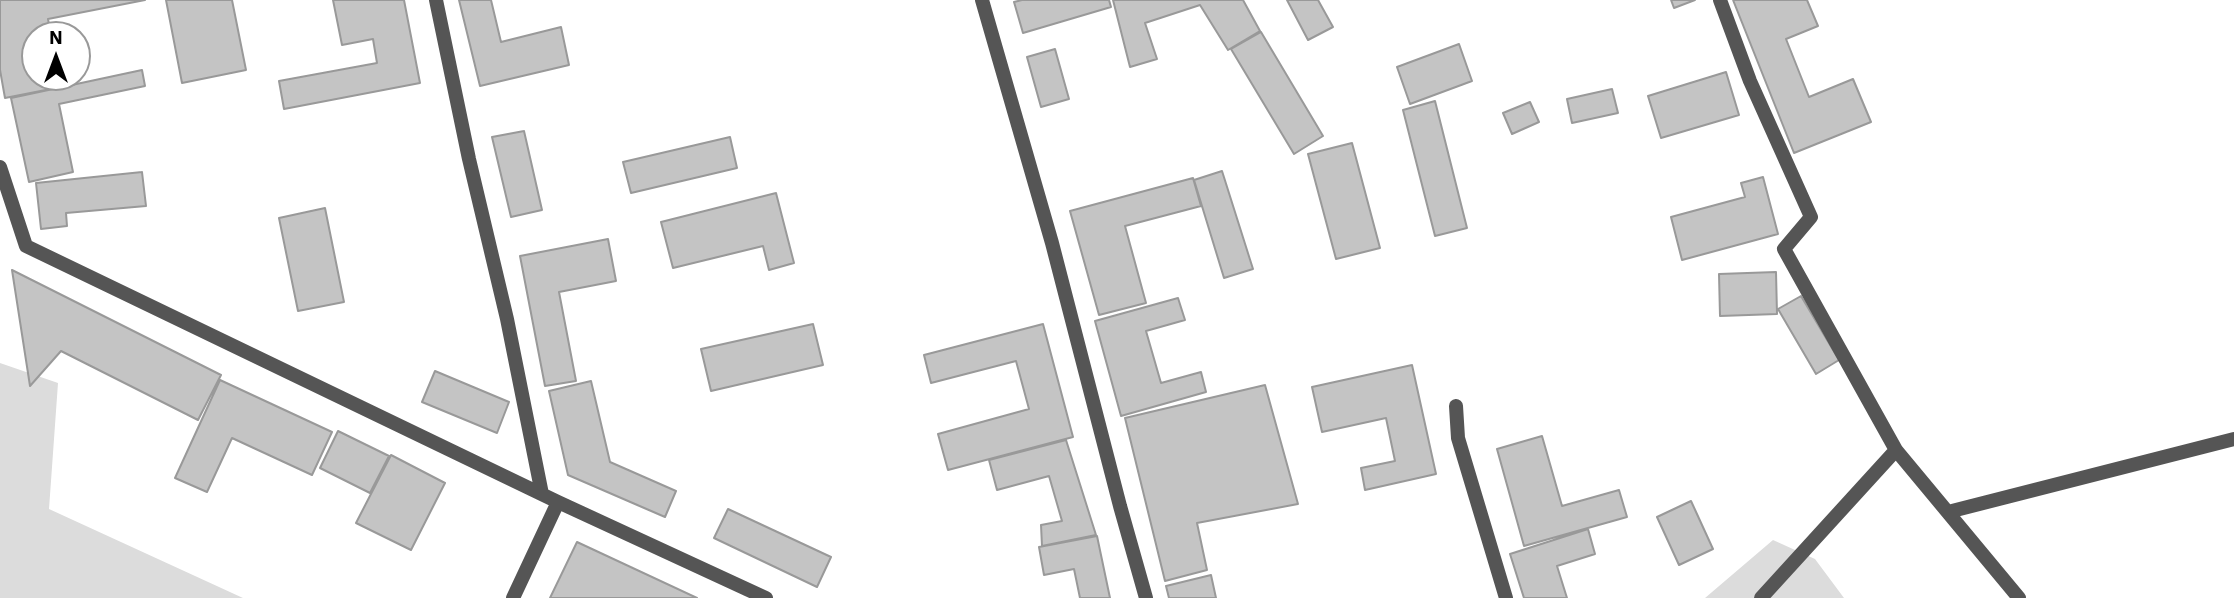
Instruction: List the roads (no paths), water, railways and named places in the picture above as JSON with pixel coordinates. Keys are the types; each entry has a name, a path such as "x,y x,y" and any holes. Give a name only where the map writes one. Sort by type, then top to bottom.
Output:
{"street":[{"path":"436,0 542,494"},
{"path":"982,0 1052,243 1146,598"},
{"path":"1720,0 1750,81 1811,217 1784,248 1896,450 2019,598"},
{"path":"0,167 26,246 558,502 766,598"},
{"path":"1456,406 1458,438 1506,598"},
{"path":"1948,512 2234,439"},
{"path":"1761,598 1896,450"},
{"path":"513,598 558,502"}]}
